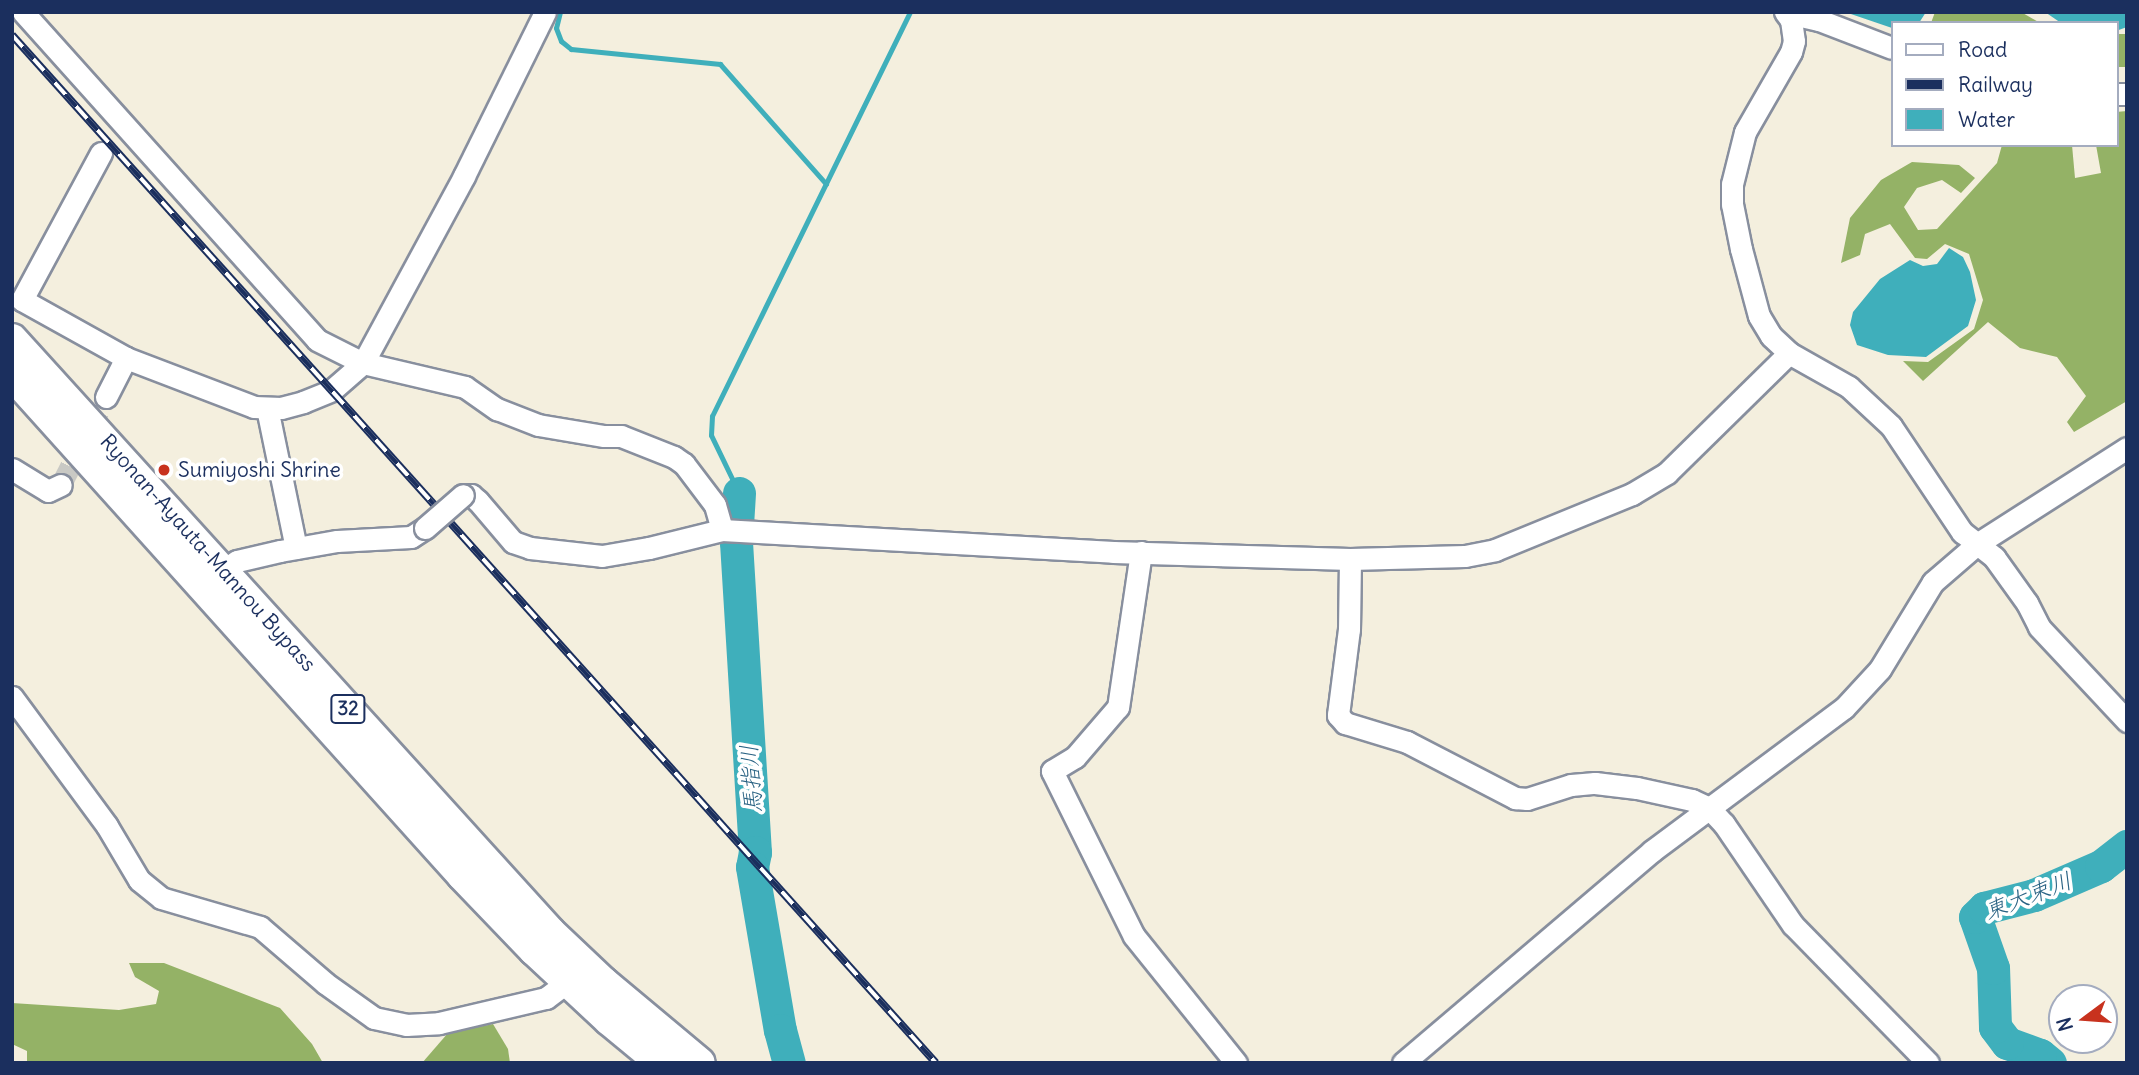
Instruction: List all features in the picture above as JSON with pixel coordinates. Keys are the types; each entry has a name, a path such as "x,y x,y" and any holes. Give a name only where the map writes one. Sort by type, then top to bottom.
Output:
{"highway":[{"name":"Ryonan-Ayauta-Mannou Bypass","path":"12,339 21,380 462,875 578,975 700,1063"},
{"name":"Ryonan-Ayauta-Mannou Bypass","path":"21,380 222,571 486,865 578,975 661,1063"}],"street":[{"path":"23,12 317,340 363,363 466,387 497,409 538,425 604,436 621,436 674,457 684,464 733,531"},
{"path":"101,153 17,294 126,358 254,407 281,408 303,402 332,390 363,363 464,176 545,12"},
{"path":"1890,47 1819,20 1788,16 1794,41 1791,52 1745,132 1732,184 1732,204 1741,249 1759,316 1772,337 1789,353 1849,387 1891,426 1962,532 1994,556 2027,603 2039,626 2127,720"},
{"path":"222,571 236,561 296,548 337,541 411,537 463,495 471,495 478,501 513,542 530,548 602,556 733,531 1140,552 1350,559 1453,557 1495,550 1632,494 1667,472 1789,353"},
{"path":"106,397 126,358"},
{"path":"267,408 296,548"},
{"path":"1404,1063 1652,851 1844,708 1880,669 1933,582 1977,544 2127,448"},
{"path":"12,469 48,491 61,485"},
{"path":"1140,552 1118,706 1075,757 1052,771 1134,936 1236,1063"},
{"path":"1350,559 1349,629 1338,715 1345,723 1407,742 1516,798 1527,799 1571,785 1595,783 1648,790 1692,800 1709,808 1724,824 1793,925 1928,1063"},
{"path":"12,696 107,826 139,880 161,898 260,927 325,983 374,1018 406,1025 439,1023 546,998 578,975"}],"green space":[{"path":"1935,12 2021,12 2037,21 1932,21"},
{"path":"2118,34 2127,34 2127,67 2118,67"},
{"path":"2127,111 2127,401 2074,432 2067,422 2086,396 2057,357 2020,348 1988,322 1923,381 1903,361 1928,362 1974,329 1983,300 1969,254 1945,244 1927,259 1915,258 1890,224 1865,234 1860,255 1841,263 1850,218 1881,180 1912,162 1959,165 1975,178 1961,193 1942,180 1917,188 1904,207 1918,230 1937,229 1997,163 2001,147 2072,147 2075,178 2101,173 2096,147 2118,147 2118,112"},
{"path":"129,963 164,963 280,1008 312,1044 323,1063 27,1063 27,1051 12,1044 12,1003 119,1010 156,1004 159,991 135,977"},
{"path":"493,1024 508,1049 510,1063 422,1063 448,1033"}],"water":[{"path":"1845,12 1926,12 1920,21 1890,21 1890,27"},
{"path":"2045,12 2127,12 2127,27 2118,30 2118,21 2058,21"},
{"path":"1949,248 1963,257 1970,272 1976,300 1968,326 1926,357 1888,355 1857,345 1850,325 1853,312 1880,279 1910,260 1923,266 1937,264"}],"waterway":[{"path":"560,12 556,28 561,41 571,49 720,64 826,184"},
{"path":"739,493 711,435 712,416 910,12"},
{"name":"馬指川","path":"739,493 736,542 755,852 752,867 780,1030 789,1063"},
{"name":"東大束川","path":"2050,1063 2040,1055 2007,1043 1995,1027 1993,968 1975,917 1984,908 2034,895 2101,866 2127,846"}],"tunnel":[{"path":"61,485 106,397"}],"railway":[{"path":"12,35 936,1063"}],"place":[{"name":"Sumiyoshi Shrine","path":"164,470"}]}
